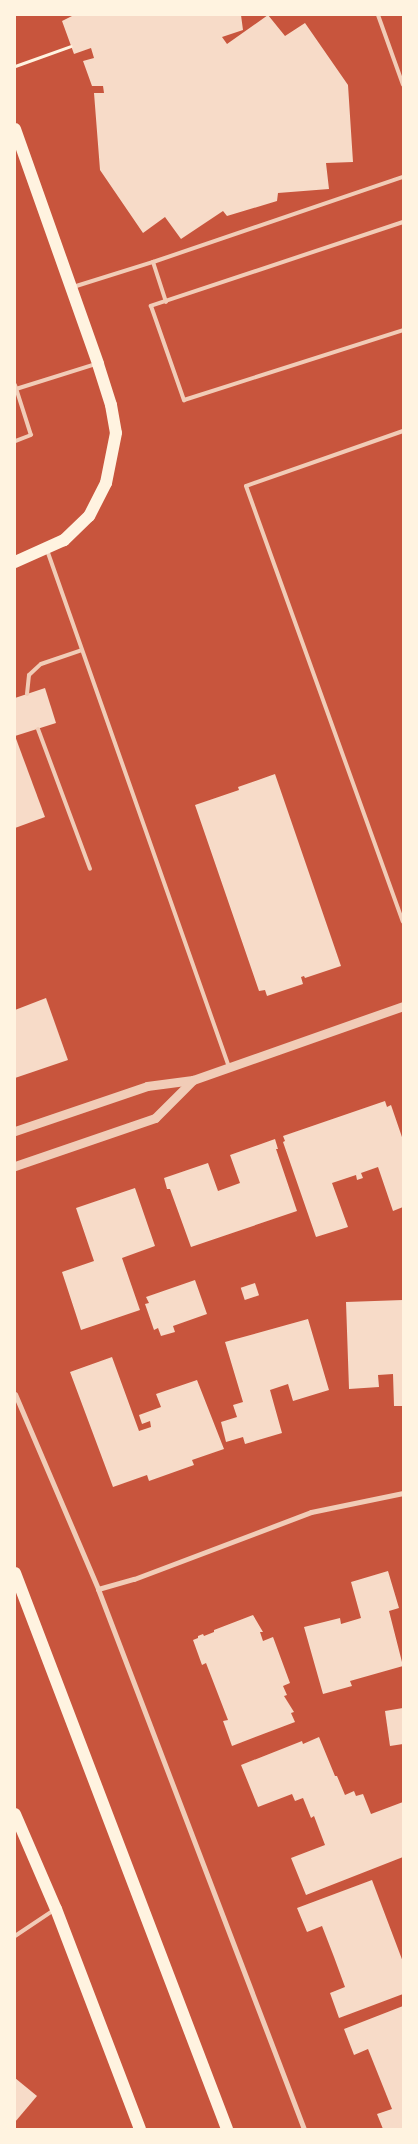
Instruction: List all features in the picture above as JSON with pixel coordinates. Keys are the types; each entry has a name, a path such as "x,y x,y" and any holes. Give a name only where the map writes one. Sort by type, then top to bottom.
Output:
{"main road":[{"path":"15,129 98,364 111,406 116,433 106,483 89,516 64,540 15,562"},
{"path":"15,1573 227,2129"},
{"path":"15,1814 56,1909 140,2129"}],"street":[{"path":"15,1131 147,1086 193,1080 403,1006"},
{"path":"15,1166 155,1118 193,1080"},
{"path":"15,1394 98,1589 304,2129"},
{"path":"98,1589 134,1579 310,1512 403,1493"}],"lane":[{"path":"378,15 403,86"},
{"path":"70,288 403,177"},
{"path":"403,222 151,306 184,400 403,330"},
{"path":"152,262 166,302"},
{"path":"15,441 31,435 16,387 98,364"},
{"path":"403,431 246,486 403,922"},
{"path":"47,549 229,1067"},
{"path":"27,694 29,675 41,664 82,650"},
{"path":"38,729 90,869"},
{"path":"15,1936 56,1909"}],"path":[{"path":"15,66 71,46"}],"building":[{"path":"74,15 241,15 243,30 222,37 227,44 268,15 285,36 305,23 348,85 353,162 326,163 329,189 278,193 277,201 227,216 223,211 181,239 165,217 143,233 100,170 94,93 104,93 103,86 92,86 83,61 94,58 91,48 74,54 62,21"},
{"path":"45,688 56,723 15,736 15,698"},
{"path":"15,736 45,817 15,828"},
{"path":"275,774 341,966 305,978 304,976 301,977 303,984 267,996 265,990 259,991 195,805 239,790 238,787"},
{"path":"46,998 68,1060 15,1078 15,1010"},
{"path":"385,1101 387,1107 391,1105 403,1140 403,1207 393,1211 378,1167 361,1173 363,1178 357,1180 356,1175 332,1183 348,1227 316,1237 283,1142 285,1141 283,1136"},
{"path":"275,1139 278,1149 276,1149 297,1211 191,1247 170,1189 167,1189 164,1178 208,1163 218,1191 240,1183 230,1155"},
{"path":"135,1188 155,1246 122,1258 140,1310 81,1330 62,1272 94,1261 76,1208"},
{"path":"195,1280 207,1314 173,1326 175,1332 161,1336 158,1328 154,1330 145,1304 149,1303 146,1297"},
{"path":"255,1283 259,1295 245,1300 241,1288"},
{"path":"403,1300 403,1406 394,1406 393,1374 378,1375 379,1387 349,1389 346,1302"},
{"path":"308,1319 329,1390 293,1401 288,1384 270,1390 282,1433 245,1444 243,1437 226,1442 221,1422 237,1417 233,1405 243,1402 225,1342"},
{"path":"112,1357 139,1431 151,1427 150,1421 142,1424 139,1415 161,1407 156,1394 197,1380 224,1449 192,1460 194,1465 149,1481 147,1475 113,1487 70,1372"},
{"path":"388,1571 399,1608 389,1611 403,1666 350,1681 352,1686 323,1694 304,1627 340,1618 341,1624 361,1618 351,1582"},
{"path":"253,1615 263,1632 260,1632 263,1641 273,1637 290,1683 283,1686 287,1695 284,1696 294,1712 291,1713 295,1722 232,1746 223,1721 228,1720 206,1663 202,1665 193,1640 198,1638 198,1636 203,1634 204,1636 214,1632 214,1630"},
{"path":"403,1708 403,1744 390,1746 385,1711"},
{"path":"319,1737 345,1795 354,1791 356,1796 363,1794 371,1814 403,1802 403,1857 306,1895 291,1858 325,1845 314,1816 311,1818 303,1798 295,1801 292,1794 258,1807 241,1765 302,1741 303,1744"},
{"path":"372,1880 403,1962 403,1994 339,2018 330,1993 345,1987 334,1957 322,1926 307,1932 297,1908"},
{"path":"403,2006 403,2129 383,2129 377,2114 392,2109 368,2049 354,2055 344,2029"},
{"path":"15,2078 37,2096 15,2122"}]}
